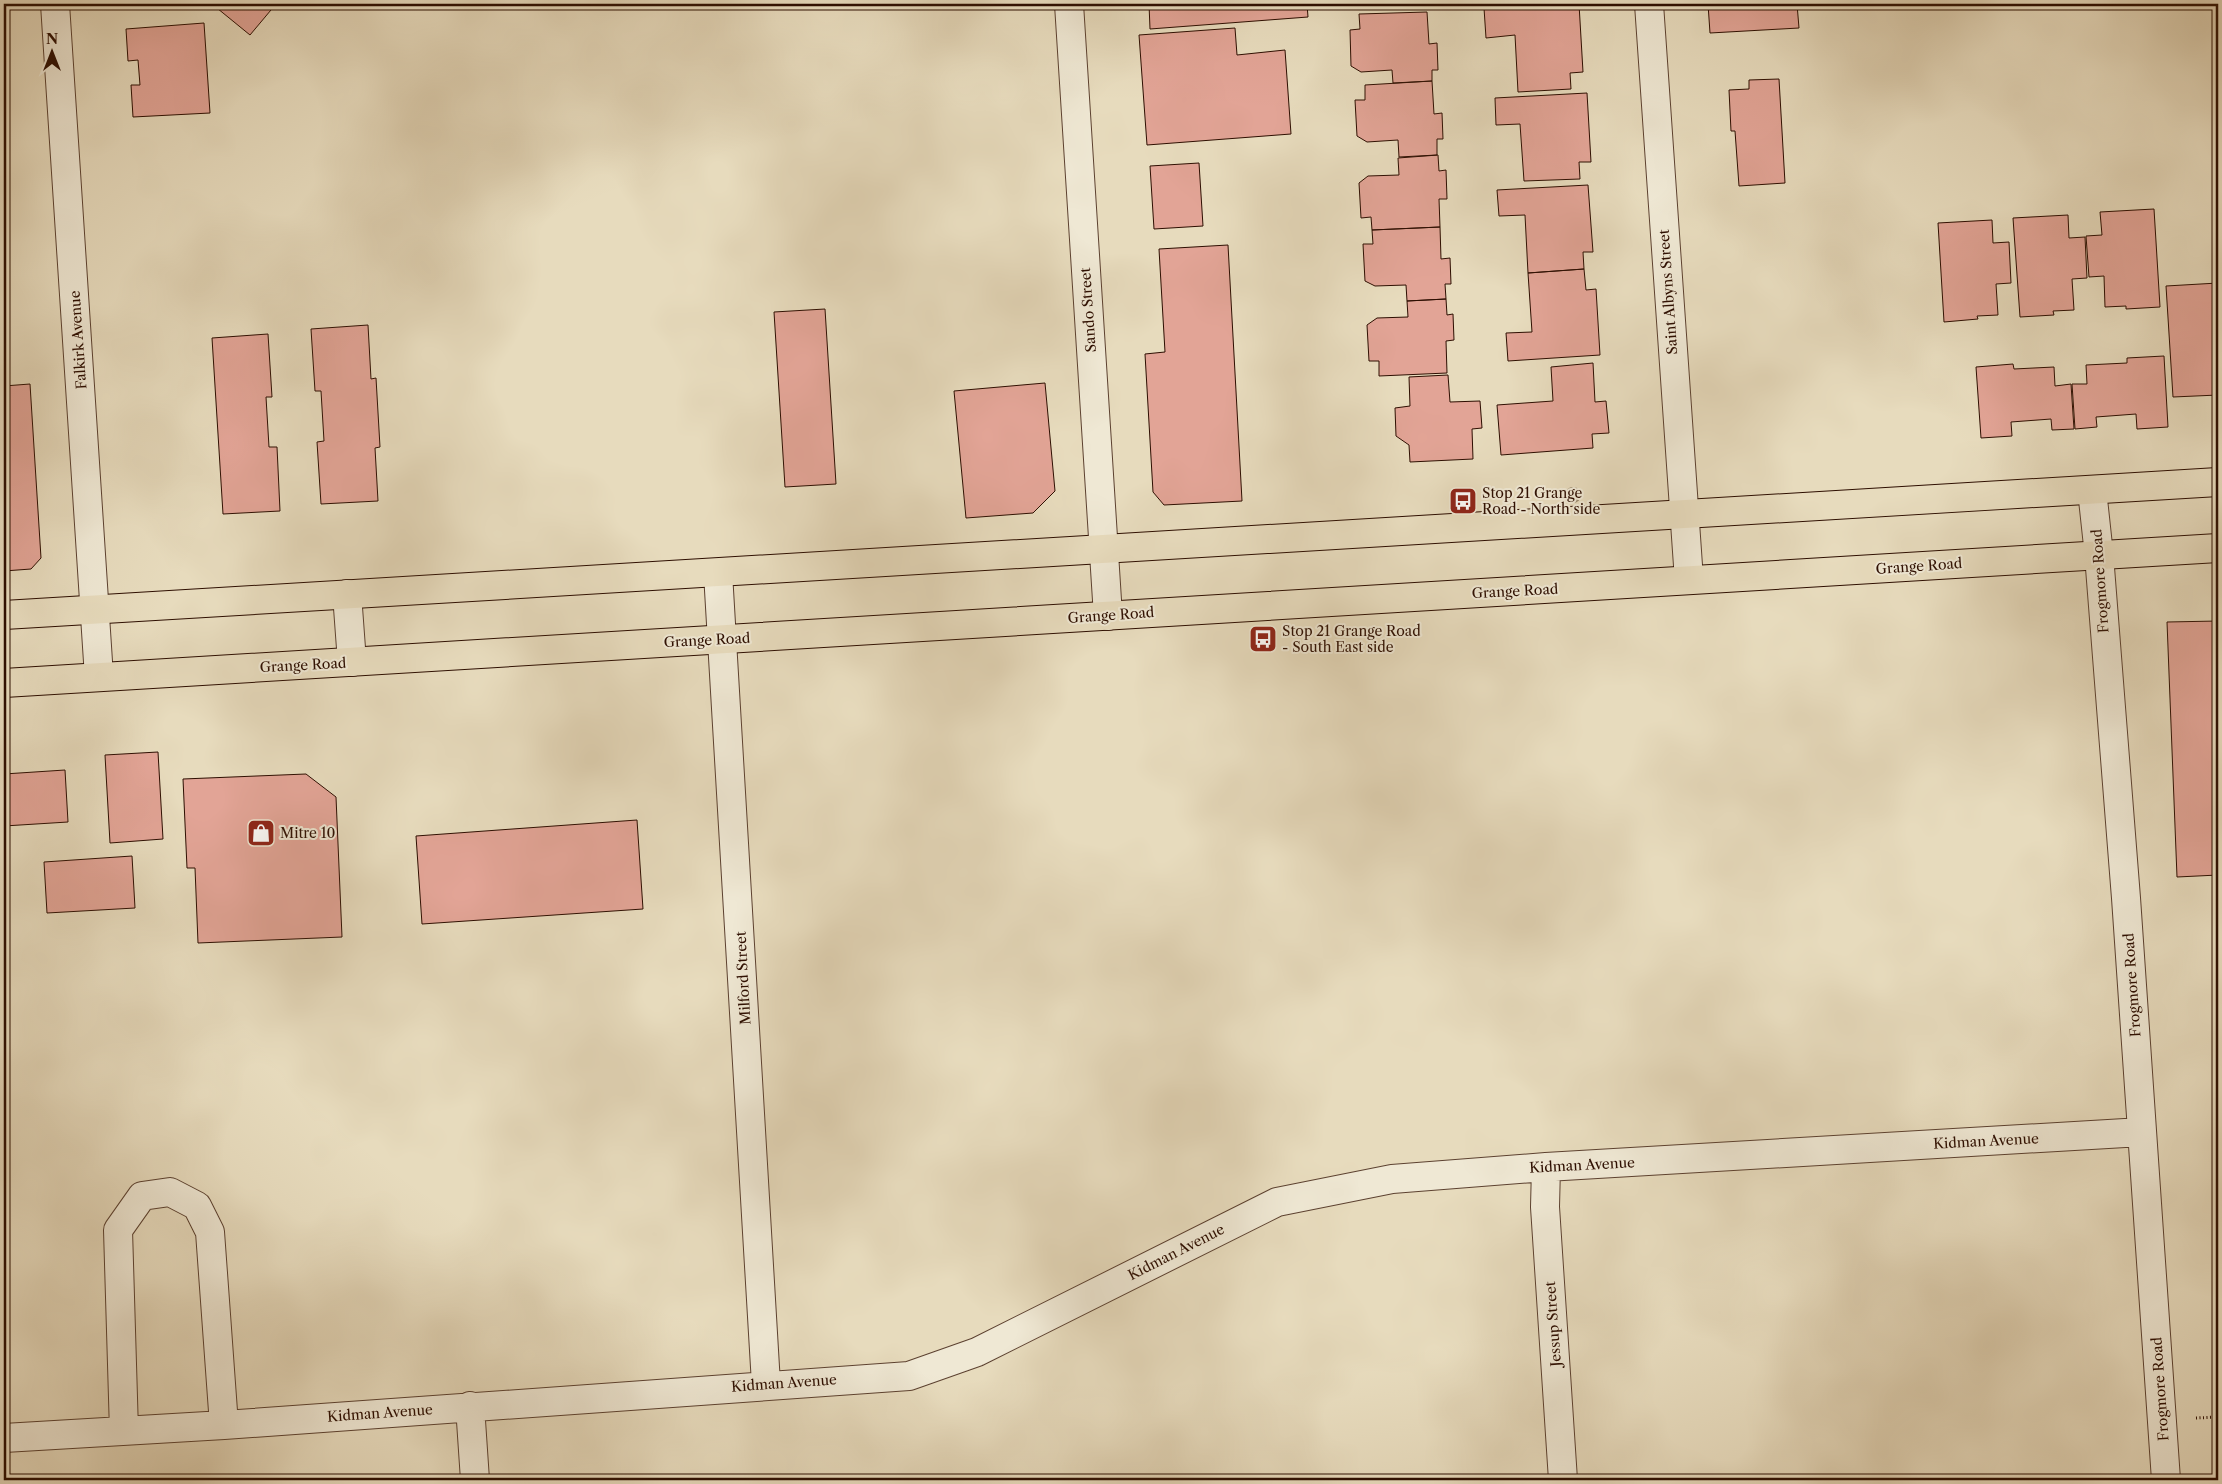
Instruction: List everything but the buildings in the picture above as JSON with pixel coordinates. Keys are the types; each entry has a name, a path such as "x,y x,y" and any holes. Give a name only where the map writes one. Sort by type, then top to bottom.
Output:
{"main road":[{"path":"4,615 2218,482"},
{"name":"Grange Road","path":"4,683 2218,548"}],"street":[{"name":"Falkirk Avenue","path":"55,4 99,677"},
{"name":"Sando Street","path":"1069,4 1108,616"},
{"name":"Saint Albyns Street","path":"1649,4 1689,580"},
{"name":"Frogmore Road","path":"2092,490 2099,555 2166,1480"},
{"name":"Milford Street","path":"718,573 766,1384"},
{"path":"347,594 352,662"},
{"name":"Kidman Avenue","path":"4,1438 224,1425 766,1384 909,1376 977,1352 1277,1202 1392,1178 1546,1167 2142,1132"},
{"name":"Jessup Street","path":"1546,1167 1545,1207 1563,1480"},
{"path":"124,1431 118,1230 142,1196 170,1192 198,1206 210,1232 224,1425"},
{"path":"470,1406 475,1480"}],"place":[{"name":"Stop 21 Grange Road - North side","path":"1463,501"},
{"name":"Stop 21 Grange Road - South East side","path":"1263,639"},
{"name":"Mitre 10","path":"261,833"}]}
